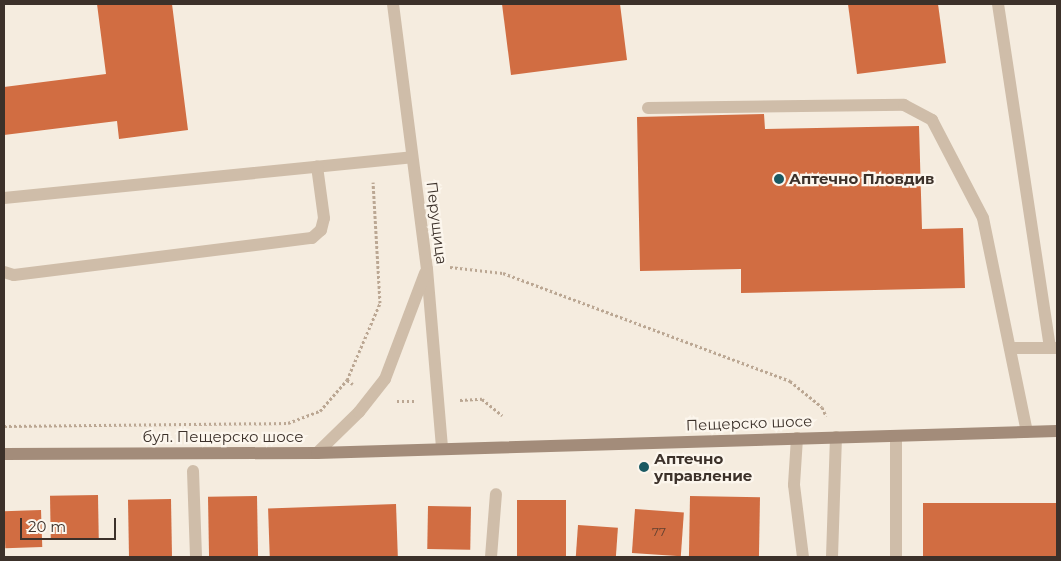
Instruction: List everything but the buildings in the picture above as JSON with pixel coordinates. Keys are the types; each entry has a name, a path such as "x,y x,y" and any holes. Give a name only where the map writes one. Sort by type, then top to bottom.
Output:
{"main road":[{"name":"Пещерско шосе","path":"442,448 1057,431"},
{"name":"бул. Пещерско шосе","path":"4,454 317,453 442,448"}],"street":[{"name":"Перущица","path":"393,4 427,269 436,401 442,448"},
{"path":"998,4 1054,348 1010,348"},
{"path":"648,108 904,105 932,120 983,218 1028,432"},
{"path":"4,198 412,156"},
{"path":"4,272 14,275 312,238 321,230 324,218 317,166"},
{"path":"317,453 385,379 427,269"},
{"path":"896,436 896,557"},
{"path":"832,557 836,437"},
{"path":"797,438 794,485 803,557"},
{"path":"194,472 196,557"},
{"path":"491,557 496,494"}],"path":[{"path":"4,426 288,423 320,411 347,380 380,303 371,160"},
{"path":"427,269 460,266 503,274 790,381 822,407 836,437"},
{"path":"347,380 382,401 482,399 502,415"}],"place":[{"name":"Аптечно Пловдив","path":"779,179"},
{"name":"Аптечно управление","path":"644,467"}]}
